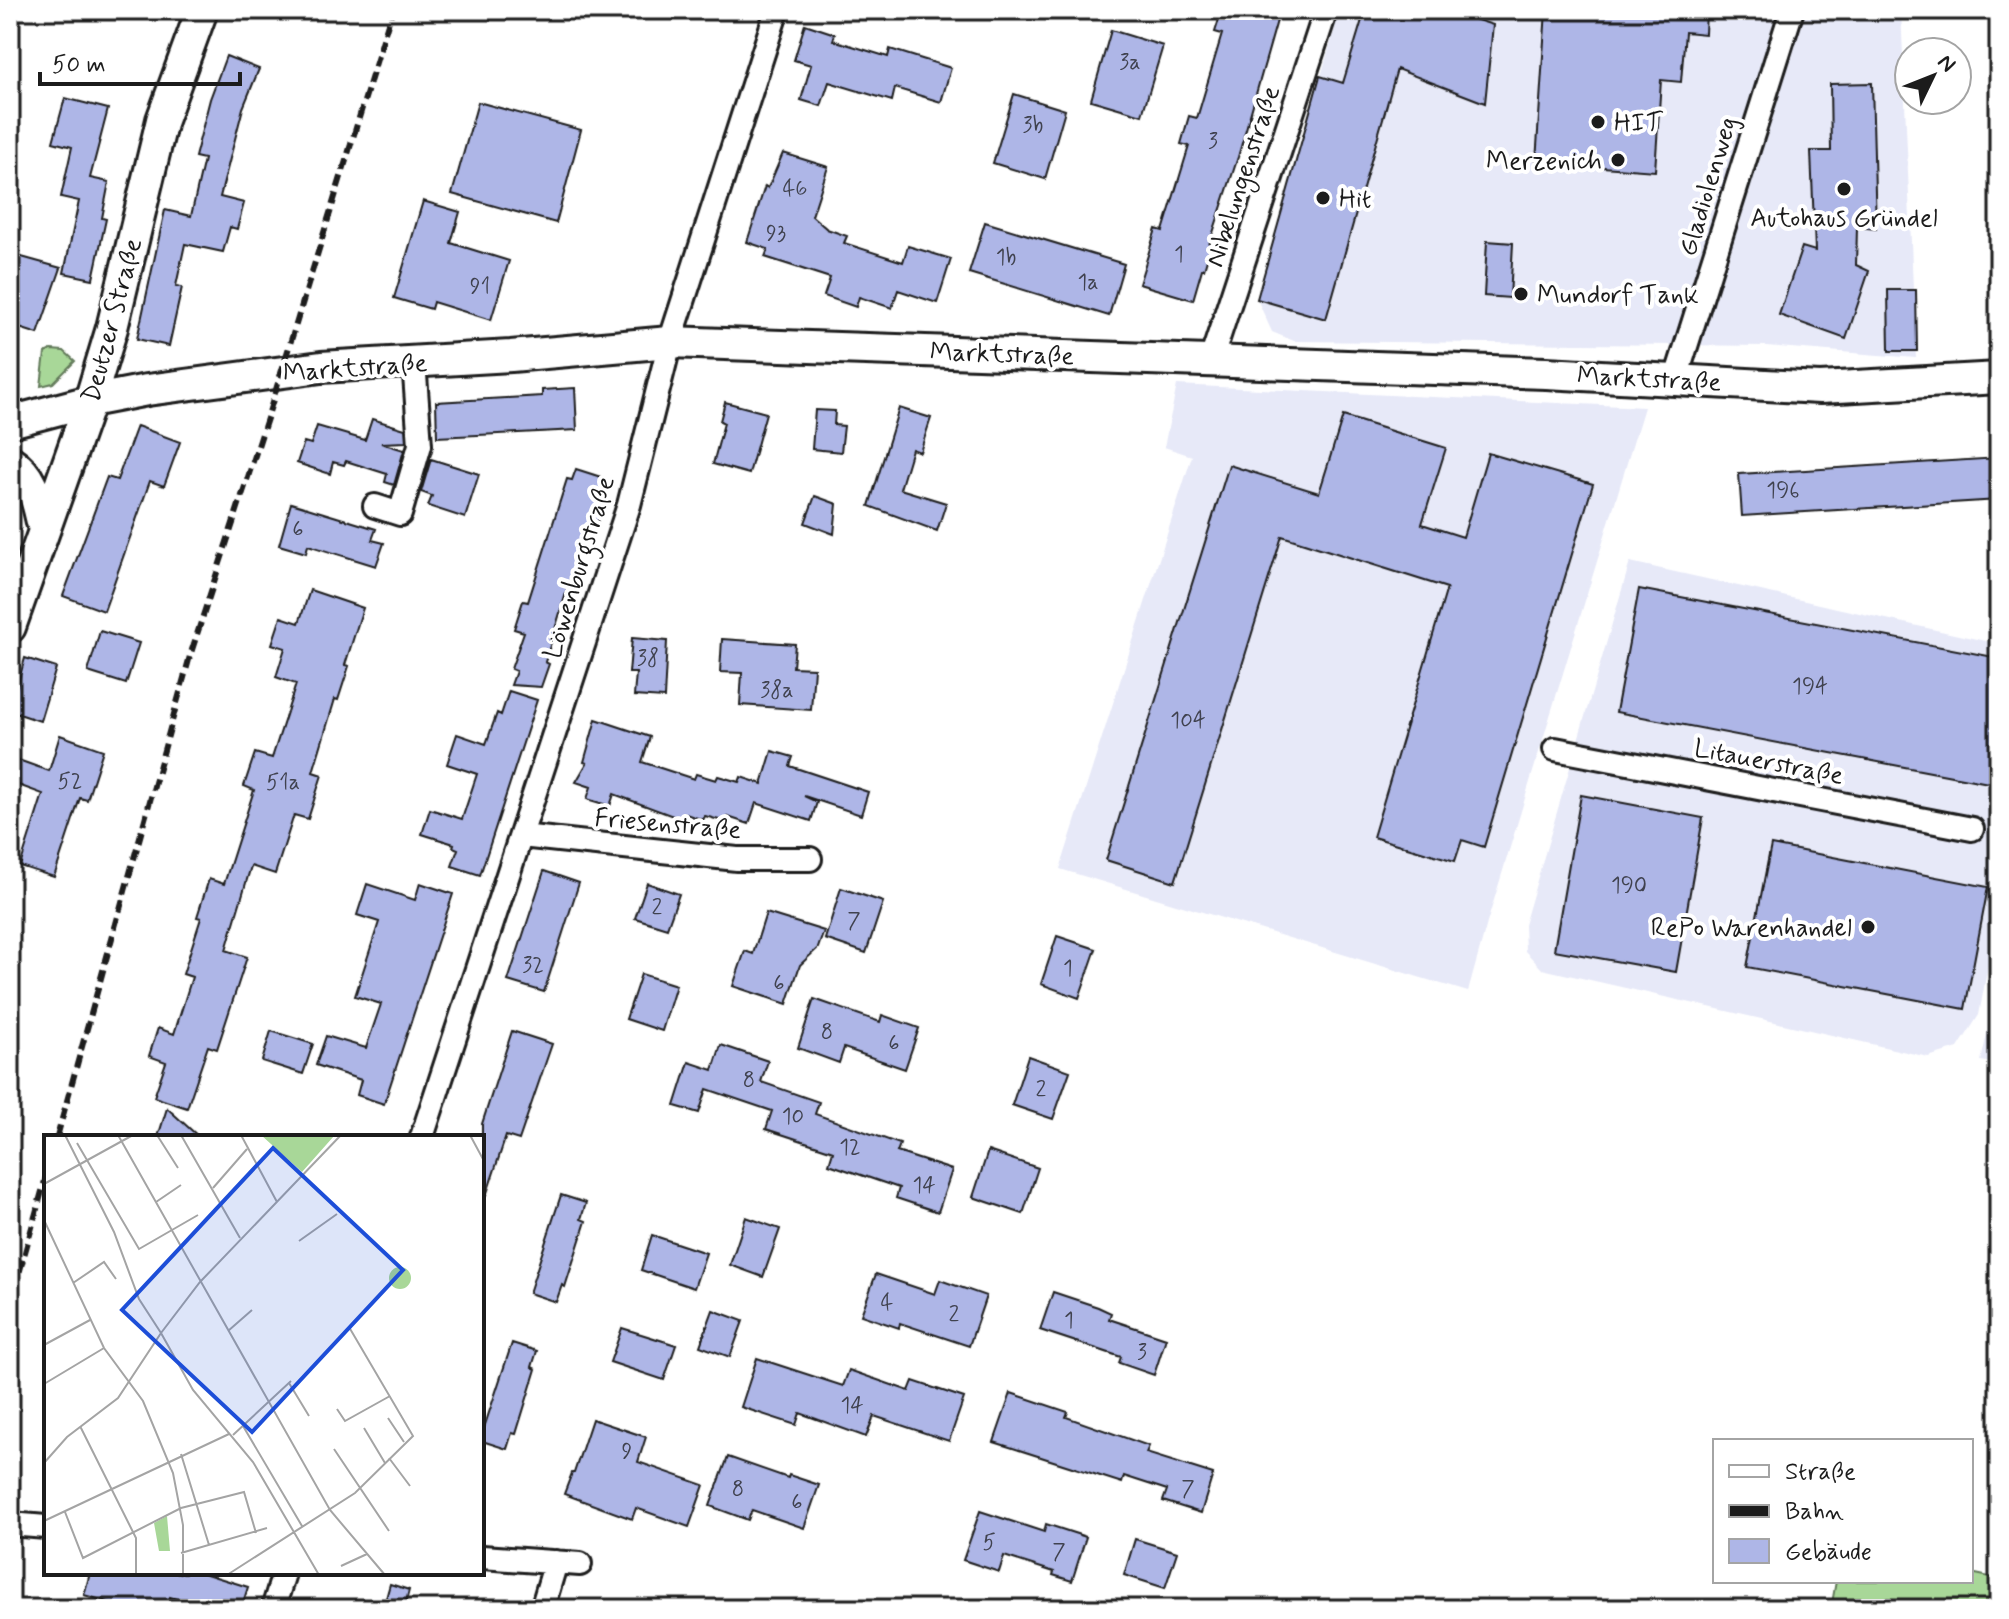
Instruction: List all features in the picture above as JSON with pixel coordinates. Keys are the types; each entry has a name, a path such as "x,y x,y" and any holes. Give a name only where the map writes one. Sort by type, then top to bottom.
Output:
{"main road":[{"name":"Deutzer Straße","path":"10,627 90,401 112,328 162,120 202,10"},
{"name":"Marktstraße","path":"10,422 90,401 169,386 291,371 670,342 1676,378 1820,388 1999,378"},
{"path":"10,461 21,468 31,481 44,530"}],"street":[{"name":"Löwenburgstraße","path":"423,1135 629,505 670,342 777,10"},
{"name":"Nibelungenstraße","path":"1211,360 1326,10"},
{"name":"Gladiolenweg","path":"1676,378 1792,10"},
{"path":"375,506 400,514 420,445 414,361"},
{"name":"Litauerstraße","path":"1555,749 1972,829"},
{"name":"Friesenstraße","path":"521,836 737,859 810,859"},
{"path":"10,1524 44,1527"},
{"path":"484,1557 580,1564"},
{"path":"542,1609 556,1562"},
{"path":"273,1609 283,1575"}],"shaded area":[{"path":"1340,10 1901,10 1902,36 1893,36 1893,116 1906,116 1916,358 1766,346 1294,341 1272,332 1257,299"},
{"path":"1177,385 1644,407 1468,992 1060,869 1192,456 1164,447"},
{"path":"1630,562 1999,644 1999,905 1979,1015 1958,1048 1928,1057 1542,969 1525,951 1524,925"},
{"path":"1999,980 1999,1064 1981,1061"}],"green space":[{"path":"64,351 75,361 53,383 41,386 45,353"},
{"path":"1973,1573 1999,1579 1999,1609 1831,1609 1836,1583 1973,1583"}],"building":[{"path":"1222,10 1280,10 1193,300 1139,284 1156,229 1163,231 1189,146 1181,144 1189,116 1197,118 1222,34 1215,32"},
{"name":"Hit","path":"1365,10 1446,10 1493,25 1485,103 1397,69 1326,319 1257,299 1320,76 1343,83"},
{"name":"HIT","path":"1546,10 1706,10 1705,34 1685,32 1681,82 1661,80 1655,171 1536,162"},
{"path":"805,24 835,34 833,40 888,57 890,49 951,68 941,102 895,88 892,101 829,82 821,106 801,100 811,65 794,60"},
{"path":"1111,30 1163,46 1142,115 1091,100"},
{"path":"226,56 259,69 243,108 220,197 244,203 237,229 230,227 223,252 185,244 176,286 182,287 169,346 137,339 165,210 191,216 204,159 195,157 210,99"},
{"name":"Autohaus Gründel","path":"1872,83 1876,229 1857,227 1856,265 1869,271 1846,339 1779,315 1802,247 1815,251 1811,151 1831,151 1830,84"},
{"path":"1014,94 1065,110 1045,179 993,163"},
{"path":"65,98 108,109 90,178 109,182 102,218 106,219 93,279 64,273 79,201 61,197 72,147 53,142"},
{"path":"478,102 581,130 556,223 452,194"},
{"path":"783,153 828,167 812,216 827,229 847,236 844,243 903,262 908,246 951,259 937,303 898,290 892,308 859,297 856,307 824,296 830,278 765,257 768,249 747,242 765,186 768,188"},
{"path":"423,201 460,212 451,243 509,261 491,320 433,302 431,309 394,298"},
{"path":"985,222 1124,264 1109,316 969,273"},
{"path":"1487,241 1513,243 1510,298 1484,296"},
{"path":"18,256 61,268 38,334 10,325 10,284"},
{"path":"1888,290 1916,290 1917,351 1889,351"},
{"path":"575,388 577,430 437,437 436,402 542,396 542,390"},
{"path":"725,402 766,413 749,474 713,464 724,423 720,421"},
{"path":"899,408 931,418 920,452 912,449 900,489 946,503 937,531 869,506"},
{"path":"815,410 835,411 834,425 844,426 841,452 812,449"},
{"path":"1343,416 1446,448 1422,524 1463,537 1488,453 1593,484 1484,847 1462,840 1455,861 1373,837 1447,588 1282,536 1175,882 1106,860 1229,465 1319,493"},
{"path":"372,419 405,429 406,442 381,443 404,450 394,485 385,482 387,474 346,461 344,465 333,462 330,474 297,463 304,442 311,444 317,426 365,440"},
{"path":"137,426 180,442 164,486 150,481 104,611 63,596 107,477 117,480"},
{"path":"1999,458 1999,500 1742,516 1739,474"},
{"path":"431,459 479,474 465,518 428,506 432,496 421,492"},
{"path":"576,469 604,478 601,489 607,491 590,545 584,543 581,555 578,554 545,662 549,664 541,687 511,685 516,671 511,669 524,632 514,629 523,601 528,602 567,479 572,480"},
{"path":"815,496 837,504 834,534 805,523"},
{"path":"291,503 376,529 372,540 384,543 376,566 308,545 306,553 279,545"},
{"path":"1639,589 1999,658 1999,785 1616,712"},
{"path":"310,590 363,608 345,665 349,666 338,700 335,699 313,772 322,775 308,819 294,815 275,874 251,866 226,950 247,957 217,1049 208,1046 187,1108 154,1097 166,1062 149,1056 158,1028 174,1034 192,977 183,974 201,918 197,917 209,879 224,884 254,790 244,786 255,753 272,758 296,684 276,677 285,648 272,644 281,617 299,623"},
{"path":"100,631 139,643 126,684 88,672"},
{"path":"632,638 667,641 664,698 634,696 636,673 629,673"},
{"path":"722,639 795,644 793,667 814,668 811,710 740,705 742,673 720,672"},
{"path":"25,658 56,668 40,721 10,711"},
{"path":"509,691 537,700 480,875 452,866 458,849 453,847 454,844 422,834 430,809 462,819 477,774 447,764 457,734 486,744"},
{"path":"596,719 650,737 642,762 694,779 696,774 739,782 741,777 762,784 772,751 793,757 790,766 868,792 861,815 804,796 817,802 811,821 756,803 749,824 728,817 726,822 705,816 703,820 683,813 681,819 614,794 610,806 587,799 591,787 576,782 587,763 584,762"},
{"path":"60,735 103,750 87,800 80,798 54,877 20,866 43,794 10,782 10,757 49,771"},
{"path":"1581,795 1703,818 1676,972 1554,950"},
{"name":"RePo Warenhandel","path":"1771,845 1988,887 1965,1009 1747,967"},
{"path":"544,871 579,883 544,992 508,981"},
{"path":"420,883 453,894 384,1104 357,1095 361,1080 316,1065 326,1036 366,1048 381,1004 355,996 379,922 357,915 367,884 415,900"},
{"path":"647,883 679,894 667,928 635,918"},
{"path":"841,888 883,902 866,953 825,939"},
{"path":"766,913 824,931 818,948 800,965 787,1004 733,986 745,951 753,954"},
{"path":"1057,936 1096,949 1079,998 1041,984"},
{"path":"641,974 676,985 662,1031 626,1019"},
{"path":"814,999 880,1022 882,1015 919,1028 905,1069 844,1048 839,1063 798,1048"},
{"path":"271,1031 313,1044 303,1074 262,1061"},
{"path":"512,1031 552,1044 519,1140 506,1136 486,1196 482,1124"},
{"path":"721,1045 768,1061 761,1082 819,1102 815,1114 900,1144 897,1152 952,1170 938,1212 896,1198 899,1188 829,1164 833,1151 766,1129 772,1111 707,1089 699,1113 675,1106 689,1062 713,1070"},
{"path":"1028,1056 1070,1071 1053,1119 1012,1105"},
{"path":"167,1108 197,1135 159,1135"},
{"path":"988,1151 1038,1168 1023,1214 973,1197"},
{"path":"561,1195 586,1203 581,1219 586,1221 565,1287 562,1285 556,1302 529,1293"},
{"path":"746,1217 780,1229 763,1277 730,1265"},
{"path":"652,1235 706,1253 694,1288 641,1270"},
{"path":"876,1274 935,1294 940,1280 986,1296 969,1346 900,1323 899,1328 861,1315"},
{"path":"1053,1292 1111,1313 1109,1319 1166,1338 1154,1375 1119,1363 1121,1357 1040,1330"},
{"path":"713,1310 743,1321 730,1357 700,1346"},
{"path":"622,1328 676,1345 664,1380 610,1362"},
{"path":"512,1343 537,1351 532,1367 536,1369 516,1434 512,1433 507,1449 484,1442 484,1428"},
{"path":"757,1358 843,1386 849,1370 909,1391 913,1381 964,1398 949,1441 874,1416 866,1437 800,1413 796,1425 741,1407"},
{"path":"1011,1393 1068,1412 1066,1417 1149,1446 1146,1453 1213,1474 1201,1513 1163,1501 1167,1490 1124,1476 1122,1483 994,1442"},
{"path":"592,1419 646,1437 638,1462 704,1485 689,1527 636,1508 632,1519 564,1494"},
{"path":"728,1457 788,1478 789,1475 819,1485 804,1528 752,1510 748,1520 710,1506"},
{"path":"980,1511 1044,1532 1046,1524 1086,1537 1072,1581 1004,1556 999,1572 963,1560"},
{"path":"1135,1539 1177,1552 1165,1588 1124,1575"},
{"path":"89,1575 209,1575 248,1587 241,1609 209,1609 170,1597 166,1609 133,1609 84,1595"},
{"path":"390,1584 409,1590 404,1609 383,1609"}],"railway":[{"path":"58,1135 190,656 271,406 392,10"},
{"path":"10,1306 44,1184"}],"place":[{"name":"HIT","path":"1598,122"},
{"name":"Merzenich","path":"1618,160"},
{"name":"Autohaus Gründel","path":"1844,189"},
{"name":"Hit","path":"1323,198"},
{"name":"Mundorf Tank","path":"1521,294"},
{"name":"RePo Warenhandel","path":"1868,927"}]}
